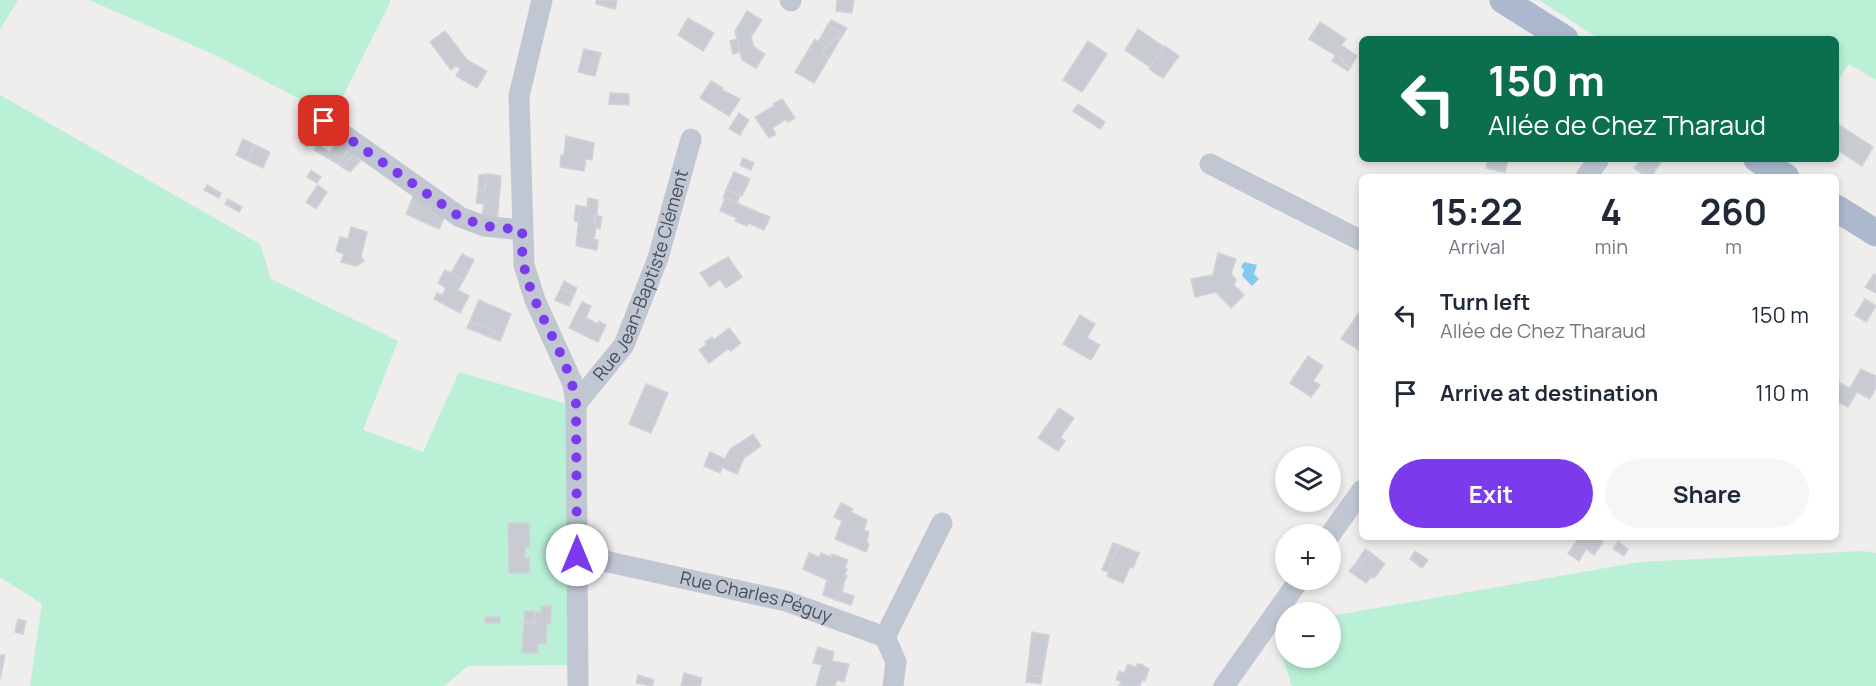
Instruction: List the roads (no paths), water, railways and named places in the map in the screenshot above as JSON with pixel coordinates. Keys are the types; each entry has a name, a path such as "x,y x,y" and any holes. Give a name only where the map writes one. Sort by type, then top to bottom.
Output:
{"main road":[{"path":"1503,0 1560,36"},
{"path":"1762,162 1781,174"},
{"path":"1839,210 1876,233"}],"street":[{"path":"542,0 519,96 522,230 524,265 535,300 573,384 576,404 578,686"},
{"path":"324,121 460,217 484,226 522,230"},
{"name":"Rue Jean-Baptiste Clément","path":"576,404 624,345 658,258 691,139"},
{"path":"1210,164 1359,239"},
{"path":"1338,524 1359,494"},
{"path":"893,686 896,662 885,637 942,523"},
{"name":"Rue Charles Péguy","path":"577,555 786,602 885,637"},
{"path":"1224,686 1291,590"}],"water":[{"path":"1244,262 1257,265 1254,274 1259,279 1252,286 1242,276 1244,270 1241,267"}]}
